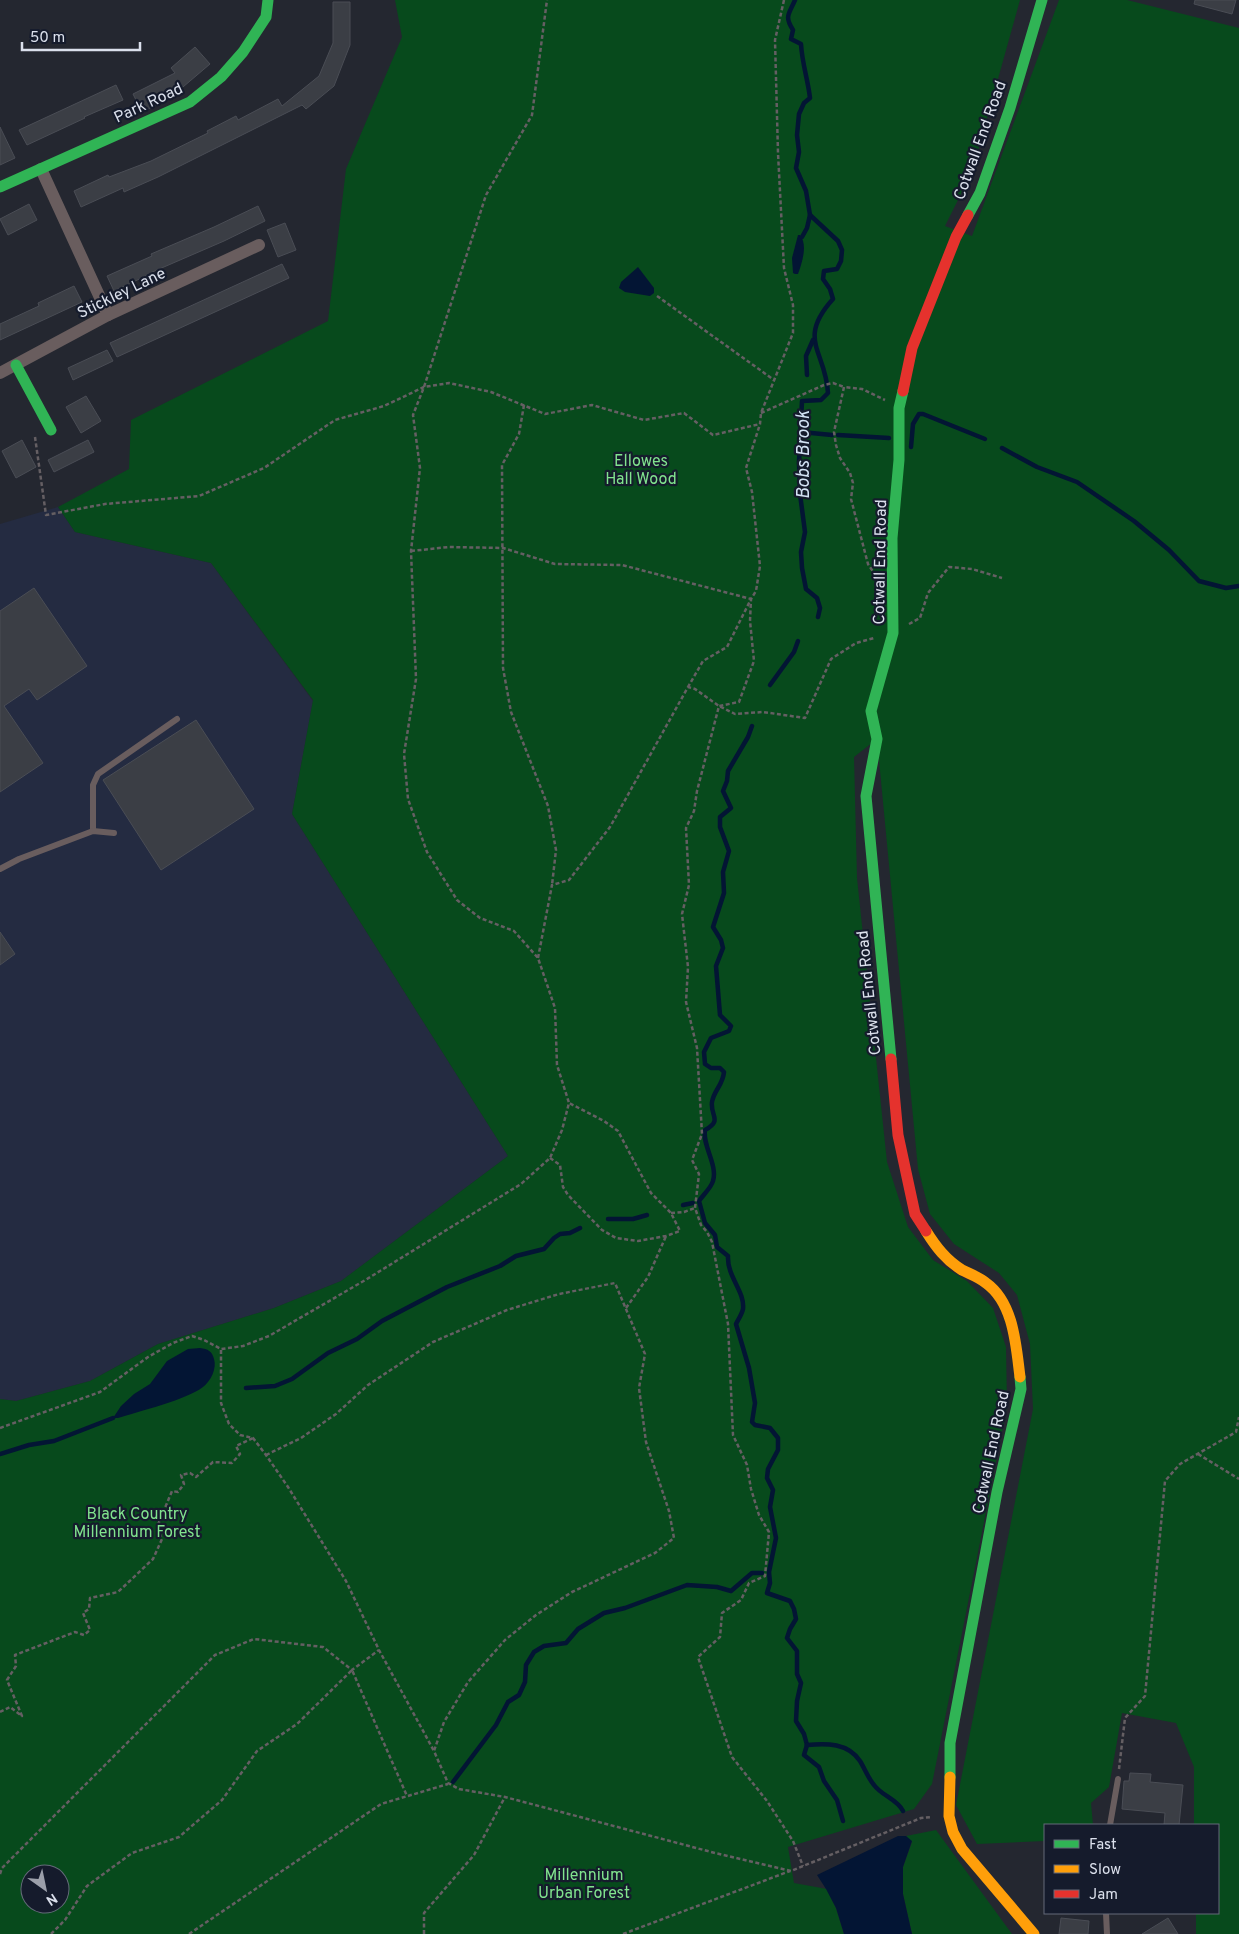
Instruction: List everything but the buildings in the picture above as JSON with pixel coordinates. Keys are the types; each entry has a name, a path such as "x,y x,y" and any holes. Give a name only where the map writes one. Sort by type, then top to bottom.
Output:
{"street":[{"name":"Park Road","path":"0,188 190,102 221,77 243,52 266,17 268,0"},
{"name":"Cotwall End Road","path":"1034,1934 962,1849 953,1832 949,1816 950,1743 997,1492 1021,1389 1016,1344 1005,1304 987,1282 962,1269 940,1253 915,1214 898,1135 866,796 877,739 871,711 893,633 892,538 899,460 899,408 912,348 956,237 980,193 1010,108 1042,0"},
{"path":"41,169 108,315"},
{"name":"Stickley Lane","path":"0,374 108,315 259,246"},
{"path":"16,364 51,430"}],"lane":[{"path":"93,831 94,785 98,774 177,719"},
{"path":"0,869 19,858 93,831 114,833"},
{"path":"1110,1824 1118,1779"},
{"path":"1106,1914 1106,1934"}],"path":[{"path":"0,1428 100,1392 148,1357 192,1336 221,1349 243,1346 285,1327 521,1184 550,1158 562,1130 569,1103 557,1064 555,1008 538,958 514,931 480,918 457,900 428,852 408,799 404,754 416,678 411,551 420,468 412,415 424,387 486,194 532,115 547,0"},
{"path":"552,885 569,880 610,827 703,661 727,647 756,591 760,566 752,492 746,468 760,424 761,413 794,334 792,305 784,268 778,153 775,40 784,0"},
{"path":"657,296 774,380"},
{"path":"51,430 35,436 46,515 105,504 198,496 264,468 335,420 384,406 424,387 449,383 490,392 545,414 592,405 644,420 684,413 713,435 760,424"},
{"path":"761,413 824,385 833,383 862,390 899,408"},
{"path":"844,387 834,432 836,445 840,458 850,473 853,483 851,498 868,564 879,580"},
{"path":"524,404 519,434 502,466 503,668 511,712 548,806 556,850 552,885 538,958"},
{"path":"411,551 449,547 503,548 555,564 622,565 751,599"},
{"path":"688,687 695,689 719,706 735,714 763,712 805,718 831,659 856,643 893,633 920,618 928,593 949,567 972,569 1002,578"},
{"path":"719,706 739,702 754,661 750,621 751,599"},
{"path":"719,706 697,791 694,811 686,828 689,885 682,914 688,967 686,1002 697,1048 702,1134 692,1160 700,1174 695,1208 701,1225 712,1242 728,1324 733,1435 747,1465 750,1489 759,1515 769,1532 765,1576 749,1583 741,1600 722,1613 720,1637 698,1657 732,1757 766,1801 793,1841 803,1866"},
{"path":"550,1158 560,1165 563,1187 568,1195 602,1230 616,1238 630,1241 666,1236 680,1230 671,1213 651,1193 618,1131 604,1121 569,1103"},
{"path":"671,1213 684,1212 695,1208"},
{"path":"626,1308 648,1277 666,1236"},
{"path":"266,1455 301,1438 336,1414 368,1384 432,1342 507,1310 559,1294 616,1283 644,1354 639,1388 646,1442 669,1511 674,1538 654,1553 572,1592 536,1615 505,1640 468,1682 444,1722 434,1751"},
{"path":"221,1349 221,1403 229,1424 240,1435 252,1438 266,1455 346,1580 379,1650 434,1751 448,1783 459,1789 505,1797 715,1853 791,1870"},
{"path":"1118,1779 1125,1718 1145,1696 1165,1481 1180,1464 1236,1432 1239,1417"},
{"path":"0,1712 10,1707 22,1716 7,1680 16,1666 15,1655 75,1632 84,1635 90,1630 83,1613 89,1609 90,1598 118,1592 153,1559 162,1539 157,1527 172,1491 178,1492 184,1484 181,1475 190,1473 196,1477 213,1462 232,1463 240,1454 236,1446 252,1438"},
{"path":"1198,1454 1239,1479"},
{"path":"0,1874 2,1868 215,1655 254,1639 323,1647 352,1670 406,1796"},
{"path":"51,1934 65,1920 87,1886 132,1853 179,1837 222,1800 256,1751 296,1724 352,1670 379,1650"},
{"path":"189,1934 381,1804 448,1783"},
{"path":"424,1934 424,1913 474,1855 505,1797"},
{"path":"623,1934 803,1866 922,1818 949,1816"}],"shaded area":[{"path":"798,235 802,239 804,249 798,274 795,274 793,273 792,258"},
{"path":"638,267 654,288 654,293 650,296 625,292 619,288 621,282"},
{"path":"58,507 75,532 211,563 313,701 292,814 508,1156 341,1281 274,1308 158,1344 90,1381 16,1401 0,1399 0,524"},
{"path":"200,1348 211,1352 215,1363 213,1374 203,1387 174,1401 113,1418 121,1406 134,1394 150,1384 167,1361 188,1349"},
{"path":"898,1836 906,1836 912,1841 903,1867 903,1894 912,1934 844,1934 836,1908 817,1875"}],"green space":[{"path":"395,0 1020,0 972,172 945,226 972,236 1059,0 1127,0 1239,28 1239,1934 1196,1934 1196,1914 1219,1914 1219,1824 1194,1824 1194,1767 1176,1723 1122,1713 1109,1787 1091,1803 1093,1824 1044,1824 1044,1841 977,1844 956,1805 1033,1409 1030,1344 1017,1295 999,1273 954,1244 930,1214 918,1169 877,739 854,757 857,878 887,1162 908,1227 933,1260 967,1281 993,1308 1006,1347 1007,1406 932,1784 914,1809 788,1847 794,1883 827,1889 836,1908 844,1934 0,1934 0,1399 16,1401 90,1381 158,1344 274,1308 341,1281 508,1156 292,814 313,700 211,563 75,532 58,507 129,469 131,420 328,321 346,169 402,37"},
{"path":"936,1830 1012,1934 912,1934 903,1894 903,1867 912,1842 906,1836"}],"waterway":[{"name":"Bobs Brook","path":"795,0 788,15 793,30 791,39 801,44 810,98 804,103 799,114 797,135 799,152 796,168 806,191 810,215 838,241 842,250 841,261 837,269 824,271 823,279 830,289 833,299 822,313 816,325 816,346 823,366 828,393 821,400 802,401 799,462 800,494 805,532 801,552 802,568 806,589 817,598 820,608 818,617"},
{"path":"802,237 807,228 810,215"},
{"path":"807,375 806,356 813,340"},
{"path":"911,447 913,424 919,414 985,439"},
{"path":"801,432 832,435"},
{"path":"838,435 889,438"},
{"path":"1002,448 1037,467 1077,482 1134,521 1169,550 1199,581 1226,588 1239,586"},
{"name":"Bobs Brook","path":"770,685 794,652 798,641"},
{"name":"Bobs Brook","path":"752,726 748,737 728,771 723,791 731,808 720,817 720,827 729,851 723,872 724,893 713,927 721,940 723,948 716,966 720,1015 731,1026 729,1031 711,1038 704,1052 705,1064 711,1068 720,1068 724,1072 712,1102 715,1120 705,1130 713,1168 713,1181 699,1201 705,1223 715,1235 717,1247 728,1256 730,1271 743,1302 743,1309 736,1324 749,1368 755,1403 752,1422 755,1425 770,1428 778,1438 778,1450 768,1469 767,1478 773,1490 770,1507 776,1538 767,1593 790,1601 794,1609 796,1619 787,1638 797,1651 797,1674 801,1683 797,1701 796,1721 804,1734 807,1745"},
{"path":"683,1205 693,1203"},
{"path":"608,1219 633,1219 647,1215"},
{"path":"246,1388 275,1386 292,1379 328,1353 357,1339 382,1321 447,1287 500,1266 516,1256 544,1249 560,1234 570,1233 580,1228"},
{"path":"0,1454 29,1445 54,1441 113,1418"},
{"path":"453,1782 496,1725 508,1702 519,1695 525,1682 526,1665 534,1652 544,1646 566,1643 578,1629 604,1613 625,1608 687,1585 717,1587 731,1591 752,1573 762,1573"},
{"path":"807,1745 829,1744 843,1748 855,1755 877,1789 897,1803 903,1811"},
{"path":"807,1745 804,1755 819,1767 824,1781 837,1800 843,1821"}],"traffic: fast":[{"path":"0,187 190,102 221,77 243,52 266,17 268,0"},
{"path":"968,215 980,193 1010,108 1042,0"},
{"path":"16,365 51,430"},
{"path":"891,1059 866,796 877,739 871,711 893,633 892,538 899,460 899,408 903,391"},
{"path":"950,1777 950,1743 997,1492 1021,1389 1020,1377"}],"traffic: slow":[{"path":"926,1231 951,1262 983,1281 1003,1302 1015,1339 1020,1377"},
{"path":"950,1777 949,1816 953,1832 962,1849 1034,1934"}],"traffic: jam":[{"path":"903,391 912,348 956,237 968,215"},
{"path":"891,1059 898,1135 915,1214 926,1231"}],"park label":[{"name":"Ellowes Hall Wood","path":"641,469"},
{"name":"Black Country Millennium Forest","path":"137,1522"},
{"name":"Millennium Urban Forest","path":"584,1883"}]}
